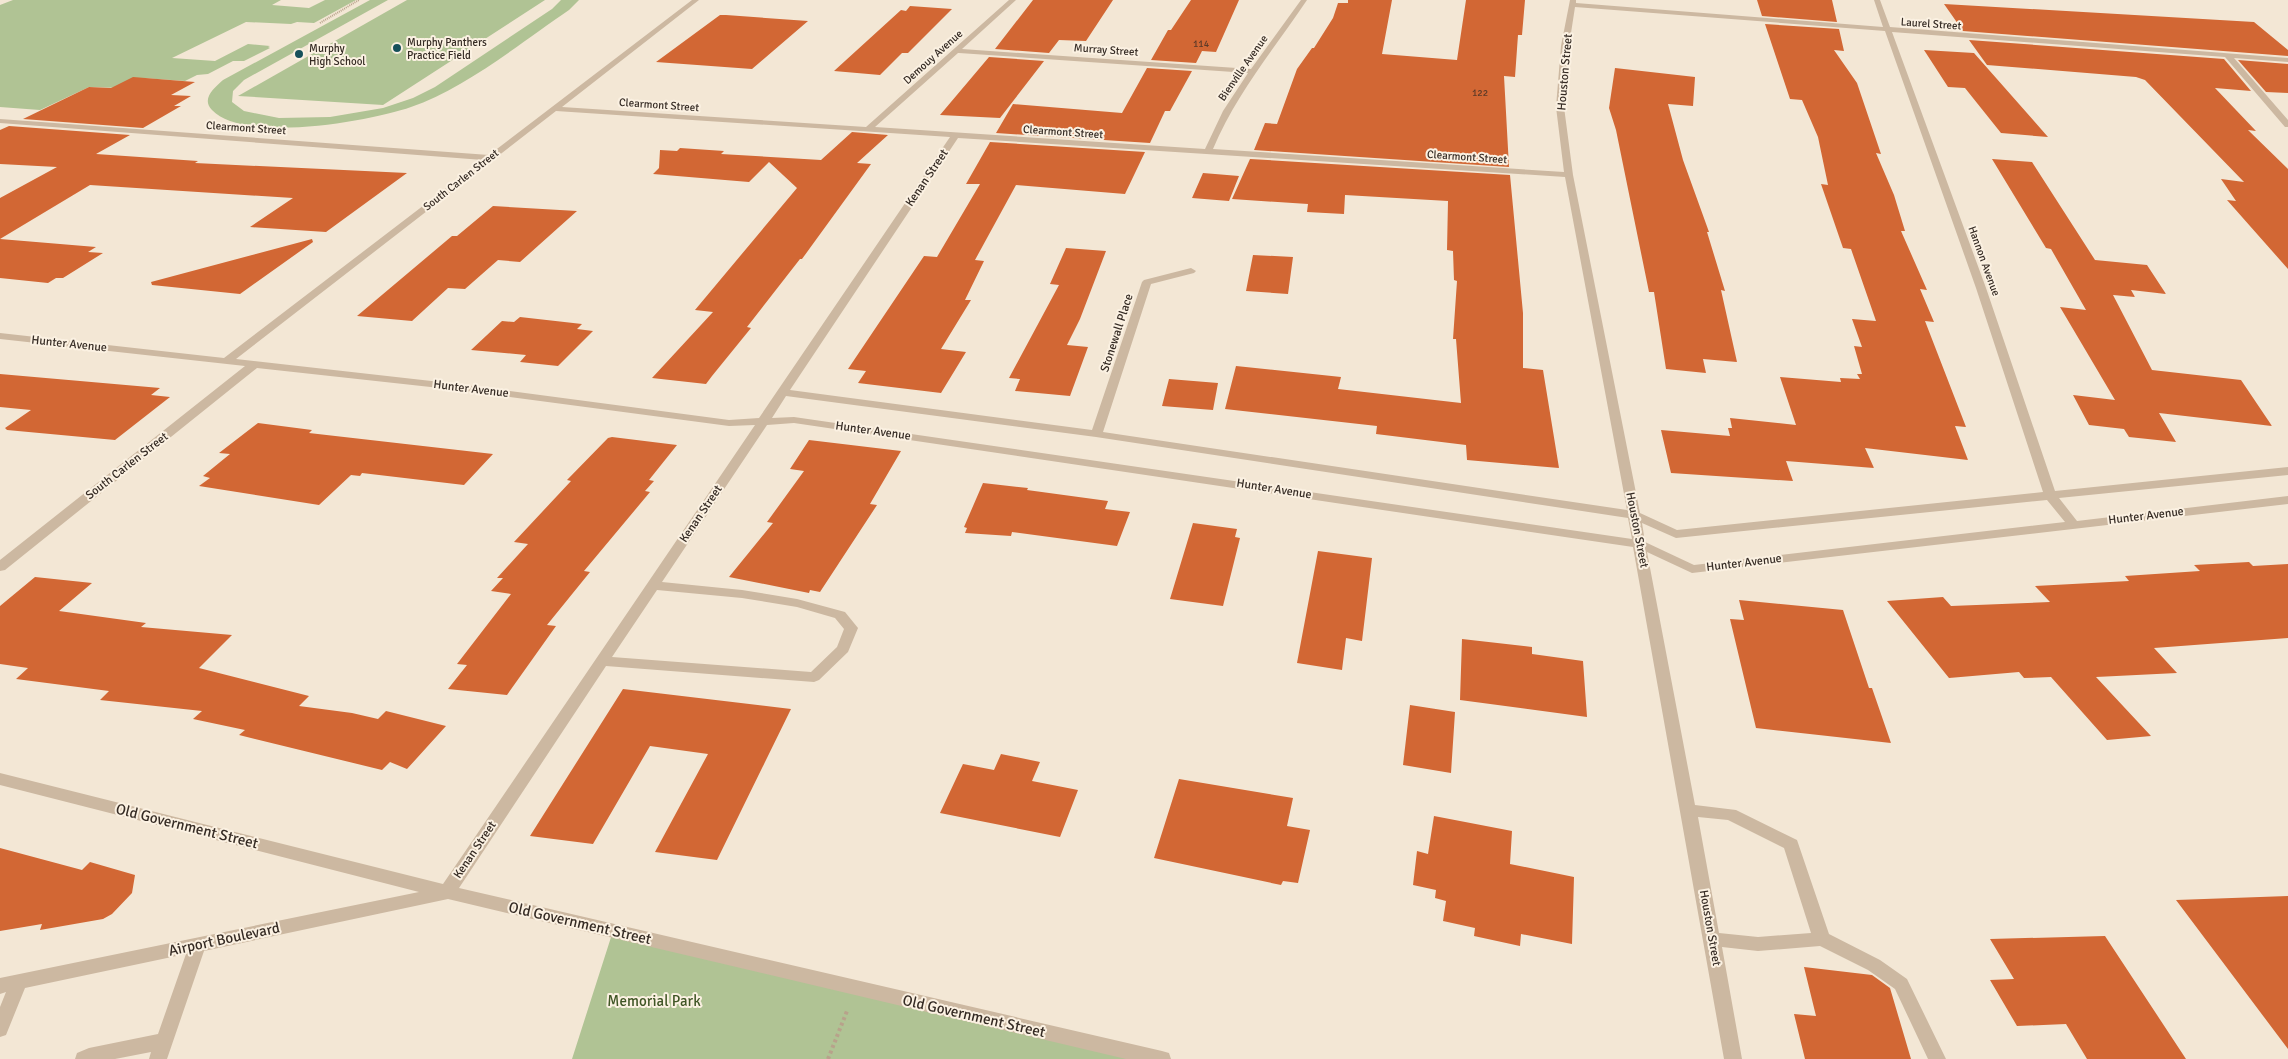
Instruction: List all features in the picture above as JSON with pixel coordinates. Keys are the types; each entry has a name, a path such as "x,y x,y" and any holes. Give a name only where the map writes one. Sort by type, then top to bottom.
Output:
{"street":[{"name":"South Carlen Street","path":"227,361 696,0"},
{"name":"Demouy Avenue","path":"868,130 959,51 1013,0"},
{"name":"Bienville Avenue","path":"1208,152 1215,131 1252,72 1304,0"},
{"name":"Hannon Avenue","path":"1877,0 1981,288 2051,497 2074,525"},
{"name":"Laurel Street","path":"1573,2 1888,31 2288,60"},
{"name":"Houston Street","path":"1573,2 1565,46 1560,107 1570,175 1640,544 1733,1059"},
{"name":"Murray Street","path":"959,51 1252,72"},
{"path":"2228,56 2288,125"},
{"name":"Clearmont Street","path":"554,109 1570,175"},
{"name":"Clearmont Street","path":"0,121 489,158"},
{"name":"Kenan Street","path":"447,892 955,136"},
{"name":"Stonewall Place","path":"1096,434 1147,282 1191,271"},
{"name":"Hunter Avenue","path":"0,336 458,387 729,423 794,420 1092,462 1640,544 1692,570 2288,500"},
{"name":"South Carlen Street","path":"0,567 255,364"},
{"path":"782,392 1096,434 1633,515 1676,534 2051,497 2288,470"},
{"path":"602,661 814,678 843,648 852,628 840,615 797,603 742,594 653,584"},
{"name":"Old Government Street","path":"0,779 447,892 856,990 1162,1059"},
{"path":"1688,810 1730,814 1791,844 1822,938"},
{"name":"Airport Boulevard","path":"0,986 447,892"},
{"path":"1712,939 1758,944 1822,938 1874,965 1901,984 1937,1059"},
{"path":"158,1059 198,944"},
{"path":"0,1029 20,982"},
{"path":"84,1059 89,1056 164,1041"}],"path":[{"path":"320,23 359,0"},
{"path":"828,1059 856,990"}],"green space":[{"path":"13,0 281,0 272,5 309,8 325,0 356,0 314,23 246,22 172,58 215,61 248,44 270,46 268,47 270,48 244,61 233,61 208,74 197,75 185,81 143,78 122,88 89,87 40,110 0,107 0,5"},
{"path":"370,0 388,0 244,80 233,91 232,102 244,111 279,118 330,117 383,108 413,98 435,87 552,9 561,0 579,0 569,10 472,77 431,99 393,113 339,123 279,128 251,126 228,120 209,106 208,98 210,94 223,80"},
{"name":"Murphy Panthers Practice Field","path":"407,0 545,0 383,105 238,96"},
{"name":"Memorial Park","path":"613,931 1162,1059 572,1059"}],"building":[{"path":"1033,0 1113,0 1086,41 1059,40 1049,53 995,49"},
{"path":"1191,0 1239,0 1216,52 1202,51 1196,63 1151,60 1168,30 1171,30"},
{"path":"1348,0 1392,0 1382,54 1457,60 1466,0 1525,0 1522,35 1518,35 1515,77 1504,76 1509,167 1254,150 1265,123 1277,124 1297,69 1312,48 1314,48 1333,18 1338,3 1348,3"},
{"path":"1757,0 1832,0 1837,22 1762,16"},
{"path":"1944,4 2254,22 2288,50 2288,56 1963,31"},
{"path":"910,6 952,9 908,53 902,53 880,75 834,71 901,10 906,11"},
{"path":"720,15 808,21 752,69 656,62"},
{"path":"1765,24 1839,29 1844,51 1834,50 1857,83 1881,154 1876,153 1894,195 1905,231 1901,231 1927,290 1920,289 1934,322 1925,321 1966,427 1955,426 1968,460 1865,448 1874,468 1786,461 1793,481 1671,473 1661,430 1730,436 1728,428 1732,428 1730,418 1796,425 1780,377 1841,382 1840,378 1860,379 1857,374 1862,374 1854,346 1862,347 1852,319 1876,321 1851,249 1843,248 1821,184 1828,185 1818,137 1802,100 1790,99"},
{"path":"1969,40 2224,59 2251,91 2215,88 2256,131 2248,130 2288,169 2288,269 2227,200 2236,201 2221,179 2244,182 2145,80 2136,77 1987,65"},
{"path":"1924,50 1974,53 2048,137 2001,133 1965,88 1948,87"},
{"path":"989,57 1044,61 1000,118 940,115"},
{"path":"2238,60 2288,64 2288,93 2266,92"},
{"path":"1147,68 1192,71 1170,111 1165,111 1150,143 996,133 1013,104 1122,113"},
{"path":"1615,68 1695,77 1693,106 1668,104 1683,160 1709,232 1707,232 1725,291 1721,290 1737,362 1703,359 1706,373 1666,369 1654,292 1649,292 1616,130 1609,108"},
{"path":"133,77 195,82 171,95 191,96 174,106 181,106 143,128 23,119 89,87 111,88"},
{"path":"9,126 130,135 96,154 198,161 195,163 407,173 326,232 250,227 293,198 90,185 0,239 0,198 57,167 0,164 0,130"},
{"path":"852,132 888,135 857,163 871,164 802,259 800,259 747,327 751,328 706,384 652,378 713,312 695,310 797,188 769,162 749,182 653,174 659,168 660,150 677,151 680,148 724,151 721,154 821,160"},
{"path":"990,142 1145,152 1125,194 1016,185 975,260 984,261 965,300 971,300 941,349 966,352 941,393 858,383 866,371 848,369 924,256 937,257 980,184 966,184"},
{"path":"1250,159 1510,175 1523,313 1523,368 1543,370 1559,468 1467,460 1466,445 1376,434 1377,426 1225,409 1236,366 1341,377 1338,389 1461,403 1456,339 1453,339 1457,281 1454,280 1453,251 1447,250 1448,201 1345,195 1344,214 1307,212 1308,204 1232,199"},
{"path":"1992,159 2032,162 2095,260 2147,265 2166,294 2131,290 2135,297 2113,295 2152,370 2241,380 2272,426 2159,413 2176,442 2129,437 2124,429 2089,425 2073,395 2115,400 2060,307 2086,310 2051,249 2046,248"},
{"path":"1203,173 1239,176 1229,201 1192,198"},
{"path":"493,206 577,211 520,262 498,260 465,289 448,288 412,321 357,316 452,236 457,236"},
{"path":"0,239 96,247 88,252 103,253 63,278 56,278 48,283 0,278"},
{"path":"312,239 313,242 240,294 152,285 151,282"},
{"path":"1066,248 1106,251 1080,319 1067,345 1088,347 1070,396 1015,391 1020,379 1009,378 1059,285 1050,284"},
{"path":"1253,255 1293,257 1288,294 1246,291"},
{"path":"520,317 582,324 577,329 593,331 558,366 520,362 526,355 471,350 502,321 514,322"},
{"path":"0,374 160,388 151,395 170,397 115,440 7,430 5,428 31,410 0,407"},
{"path":"1169,379 1218,383 1213,410 1162,406"},
{"path":"258,423 312,430 309,433 493,454 464,485 362,473 360,476 351,475 319,505 199,486 210,478 203,476 230,454 219,453"},
{"path":"608,438 677,445 649,480 654,481 645,491 650,492 584,571 590,572 547,625 556,626 507,695 448,689 467,665 457,664 511,594 491,591 503,578 497,578 528,544 514,542 571,481 567,480"},
{"path":"809,440 901,451 870,504 877,505 820,592 810,590 809,593 729,577 773,523 767,522 804,471 790,469"},
{"path":"983,483 1108,501 1105,509 1130,512 1117,546 1012,532 1011,536 965,533 967,528 964,527"},
{"path":"1193,523 1237,529 1235,537 1240,538 1223,606 1170,599"},
{"path":"1318,551 1372,558 1362,641 1346,638 1342,670 1297,663"},
{"path":"2249,562 2253,566 2288,564 2288,638 2154,648 2177,673 2096,677 2151,736 2107,740 2051,677 2024,678 2019,672 1949,678 1887,601 1943,597 1951,606 2050,602 2035,586 2129,581 2125,576 2200,571 2194,565"},
{"path":"35,577 92,583 59,611 146,623 141,627 232,635 199,668 309,696 299,706 352,713 378,719 386,711 446,726 407,769 390,762 382,770 239,735 245,730 193,719 202,711 100,700 109,691 16,679 28,668 0,664 0,606"},
{"path":"1739,600 1843,610 1869,688 1872,688 1891,743 1756,728 1730,619 1744,620"},
{"path":"1462,639 1532,647 1532,654 1583,661 1587,717 1460,700"},
{"path":"623,689 791,709 717,860 655,852 708,754 650,746 593,844 530,836"},
{"path":"1410,705 1455,712 1451,773 1403,765"},
{"path":"1001,754 1040,762 1032,781 1078,790 1060,837 940,813 963,764 994,770"},
{"path":"1179,779 1293,798 1287,826 1310,830 1298,883 1283,881 1281,885 1154,858"},
{"path":"1434,816 1512,831 1510,864 1574,877 1572,944 1521,934 1520,946 1474,936 1475,928 1443,921 1446,901 1435,898 1436,890 1413,885 1417,851 1428,854"},
{"path":"0,848 82,870 90,862 135,875 132,893 112,914 103,919 40,930 42,924 0,931"},
{"path":"2288,896 2288,1049 2176,900"},
{"path":"2105,936 2186,1059 2087,1059 2066,1024 2017,1026 1990,980 2014,979 1990,939"},
{"path":"1804,967 1872,975 1890,988 1911,1059 1805,1059 1794,1014 1816,1016"}],"place":[{"name":"Murphy Panthers Practice Field","path":"397,48"},
{"name":"Murphy High School","path":"299,54"}]}
